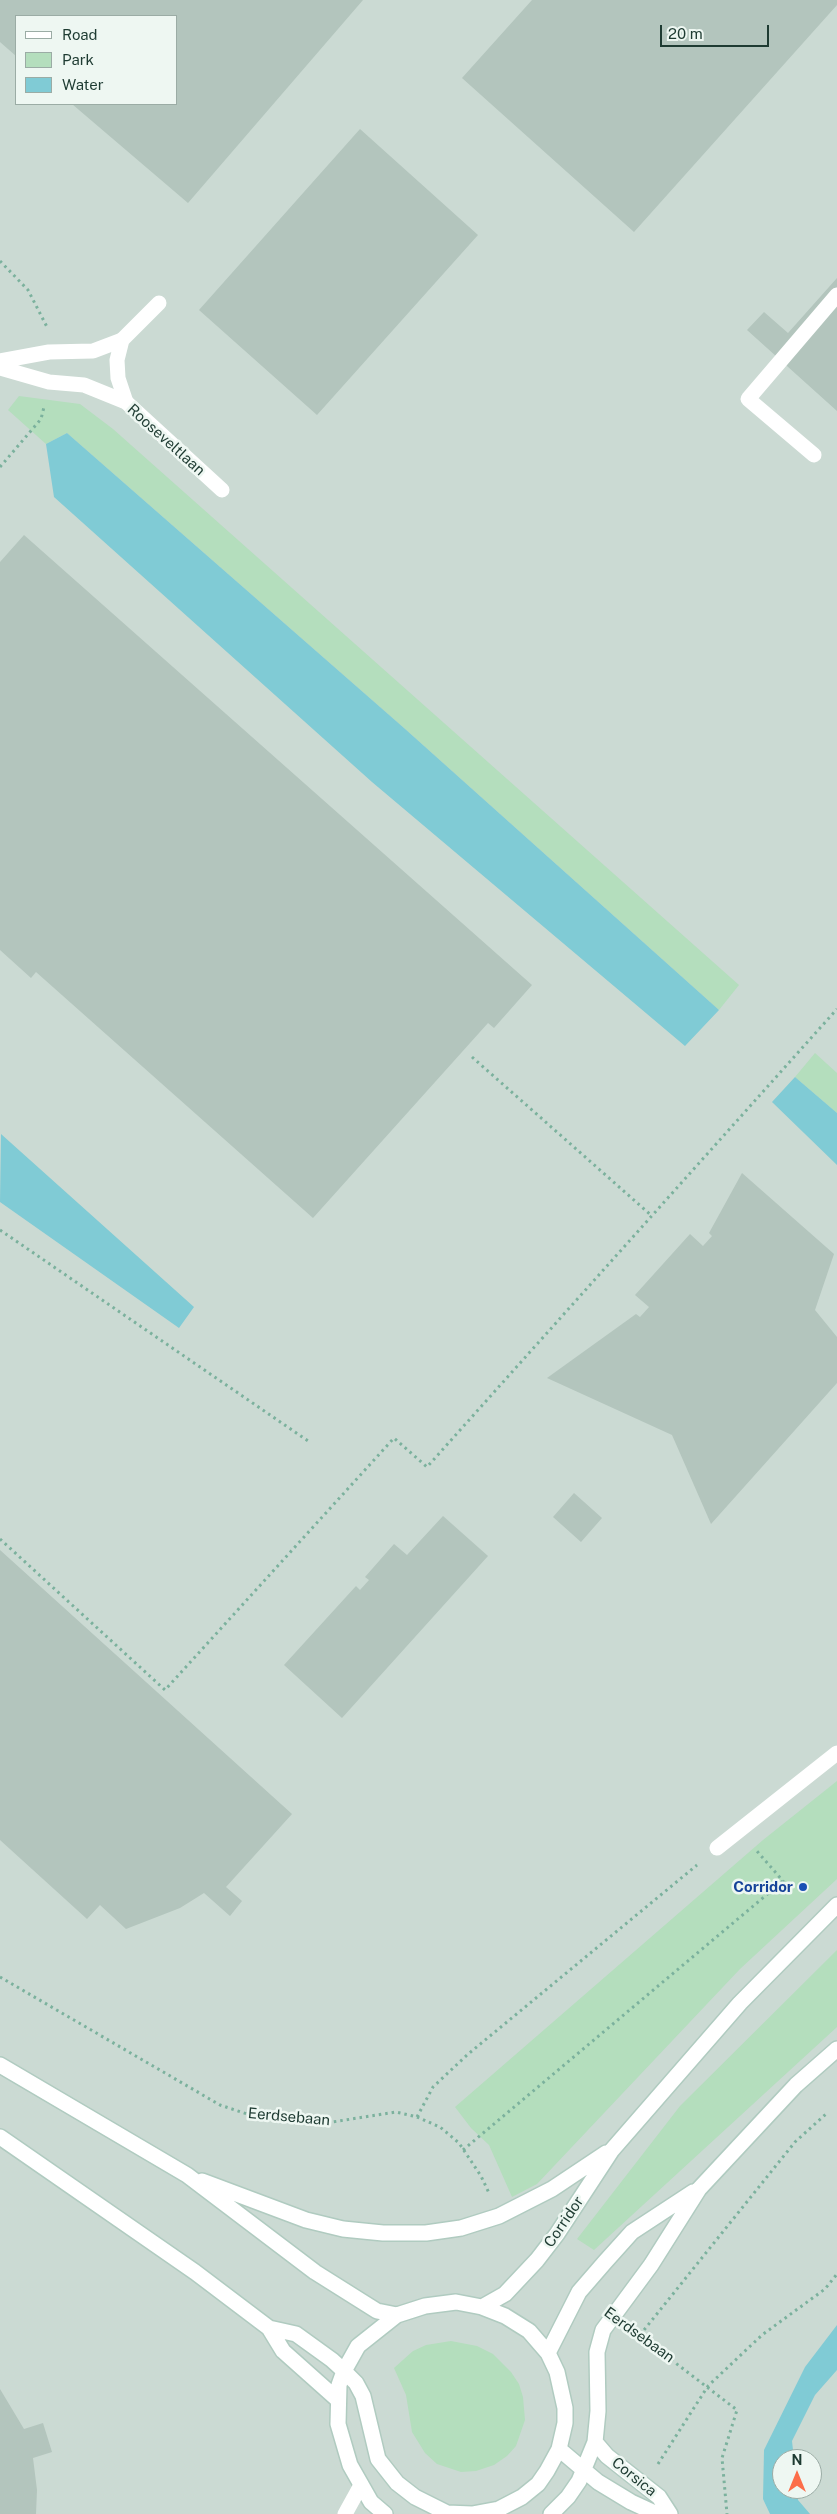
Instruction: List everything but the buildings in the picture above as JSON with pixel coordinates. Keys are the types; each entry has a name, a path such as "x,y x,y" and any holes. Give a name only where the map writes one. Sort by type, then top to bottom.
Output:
{"main road":[{"path":"814,455 748,399 837,296"},
{"path":"0,361 50,352 93,351 122,340 159,303"},
{"path":"122,340 117,360 118,378 126,402"},
{"name":"Rooseveltlaan","path":"0,368 50,382 84,385 126,402 222,490"},
{"path":"717,1848 837,1753"},
{"name":"Corridor","path":"482,2307 505,2294 537,2260 557,2234 612,2150 740,2003 837,1905"},
{"path":"553,2514 568,2497 585,2470 595,2442 598,2388 596,2352 598,2341 613,2316 651,2264 699,2189 796,2085 837,2049"},
{"path":"0,2065 187,2175 315,2272 377,2311 397,2315"},
{"path":"0,2137 195,2272 269,2328 283,2351 338,2400"},
{"path":"187,2175 306,2220 343,2229 383,2233 426,2233 461,2228 500,2216 552,2189 612,2150"},
{"path":"548,2353 579,2292 632,2232 699,2189"},
{"path":"269,2328 296,2334 344,2371 356,2383 363,2396 378,2459 397,2483 430,2511 447,2513 472,2514 499,2509 522,2497 538,2484 559,2449 565,2423 565,2408 557,2372 548,2353 529,2331 505,2316 482,2307 456,2302 425,2306 397,2315 358,2346 344,2371 340,2386 338,2424 350,2466 371,2502 385,2514"},
{"name":"Corsica","path":"595,2442 607,2456 659,2497 670,2514"},
{"name":"Corsica","path":"559,2449 598,2482 631,2502 657,2514"},
{"path":"345,2514 361,2485"}],"path":[{"path":"0,261 28,290 50,333 50,352"},
{"path":"0,467 41,419 50,382"},
{"path":"0,1539 164,1690 394,1438 427,1467 837,1009"},
{"path":"472,1057 652,1216"},
{"path":"0,1230 311,1443"},
{"path":"463,2150 783,1881 738,1831"},
{"path":"417,2116 433,2087 466,2055 717,1848"},
{"name":"Eerdsebaan","path":"0,1977 220,2105 250,2115 326,2123 396,2112 417,2116 440,2127 463,2150 481,2176 500,2216"},
{"path":"640,2335 795,2142 826,2114"},
{"path":"643,2485 708,2386 762,2335 825,2289 837,2274"},
{"name":"Eerdsebaan","path":"613,2316 708,2386"},
{"path":"708,2386 737,2410 722,2458 727,2514"}],"shaded area":[{"path":"0,0 837,0 837,2514 0,2514"}],"green space":[{"path":"19,396 80,404 113,429 739,985 719,1010 404,728 67,433 46,444 8,410"},
{"path":"815,1053 837,1073 837,1113 795,1077"},
{"path":"837,1781 837,1879 740,1969 537,2184 512,2197 489,2145 471,2128 455,2107 763,1840"},
{"path":"837,1950 837,2027 594,2250 577,2239 680,2106"},
{"path":"451,2341 477,2346 493,2354 511,2372 519,2384 523,2397 525,2420 516,2446 507,2456 494,2465 476,2471 461,2472 437,2464 425,2453 412,2432 406,2395 394,2368 413,2351 426,2345"}],"water":[{"path":"67,433 404,728 719,1010 685,1046 372,782 54,497 46,444"},
{"path":"795,1077 837,1113 837,1165 772,1102"},
{"path":"1,1134 194,1307 179,1328 0,1202"},
{"path":"837,2325 837,2370 815,2395 792,2441 793,2449 772,2449 772,2499 798,2499 810,2514 770,2514 763,2499 764,2450 805,2367"}],"place":[{"name":"Corridor","path":"803,1887"}]}
